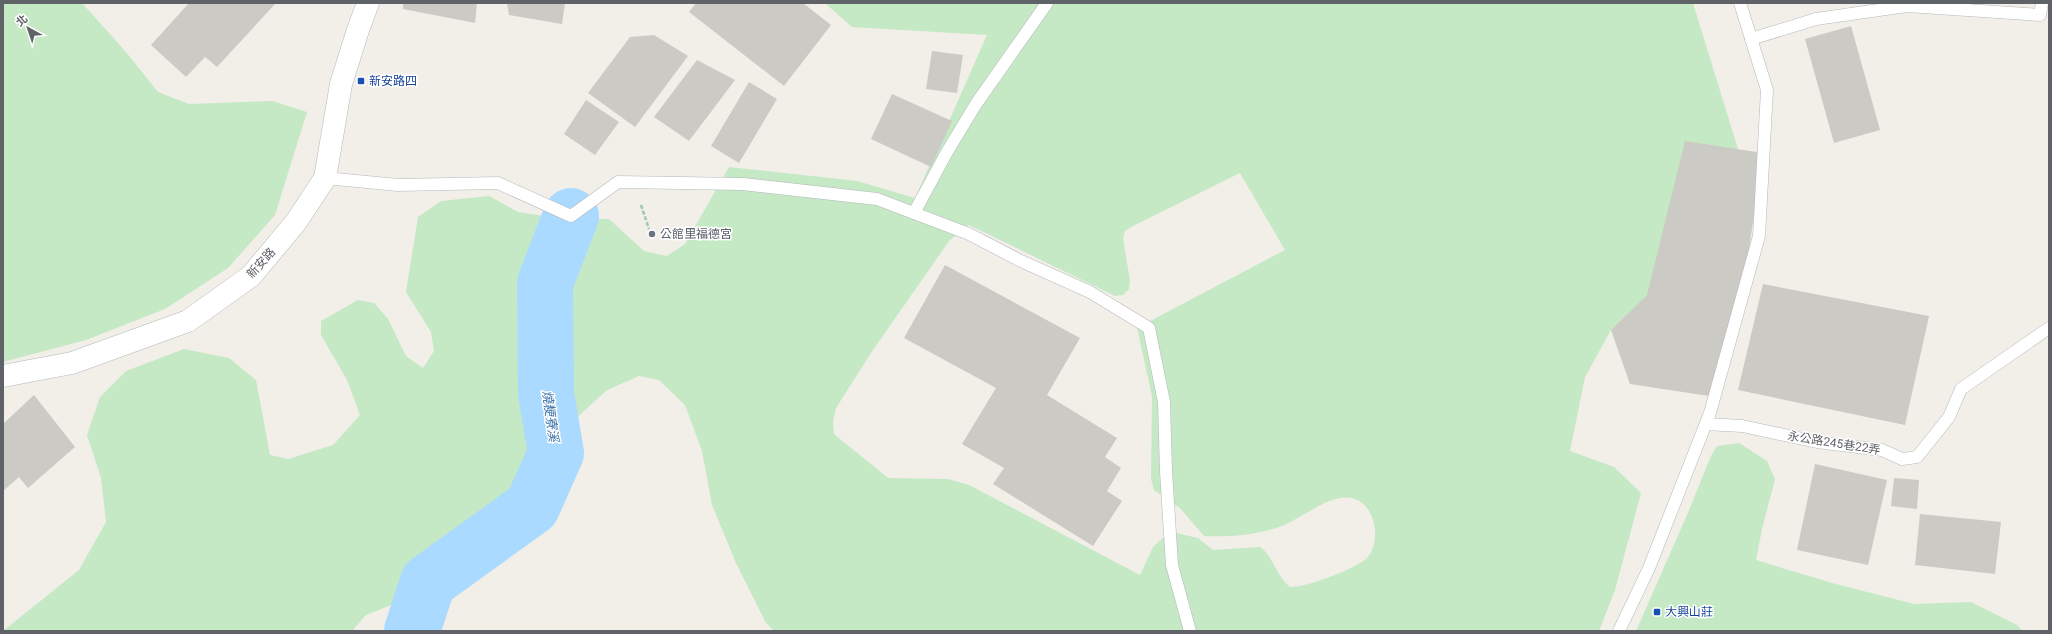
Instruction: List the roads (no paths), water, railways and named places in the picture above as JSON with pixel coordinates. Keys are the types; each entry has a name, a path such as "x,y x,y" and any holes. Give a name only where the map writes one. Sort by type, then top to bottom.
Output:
{"street":[{"name":"新安路","path":"3,376 72,363 188,321 251,276 296,222 325,178 341,84 368,3"}],"lane":[{"path":"914,213 947,152 976,104 1047,3"},
{"path":"1620,631 1649,568 1706,424 1759,236 1767,90 1740,3"},
{"path":"1751,39 1816,20 1907,6 2040,15 2042,3"},
{"path":"325,178 398,185 498,183 571,216 618,182 743,184 877,198 969,234 1021,261 1090,292 1149,328 1164,402 1166,471 1172,565 1190,631"},
{"name":"永公路245巷22弄","path":"1706,424 1742,426 1817,442 1882,450 1902,459 1917,458 1949,417 1962,389 2049,328"}],"waterway":[{"name":"燒粳寮溪","path":"412,631 428,582 532,507 556,453 546,393 545,283 571,216"}],"place":[{"name":"新安路四","path":"361,81"},
{"name":"公館里福德宮","path":"652,234"},
{"name":"大興山莊","path":"1657,612"}]}
